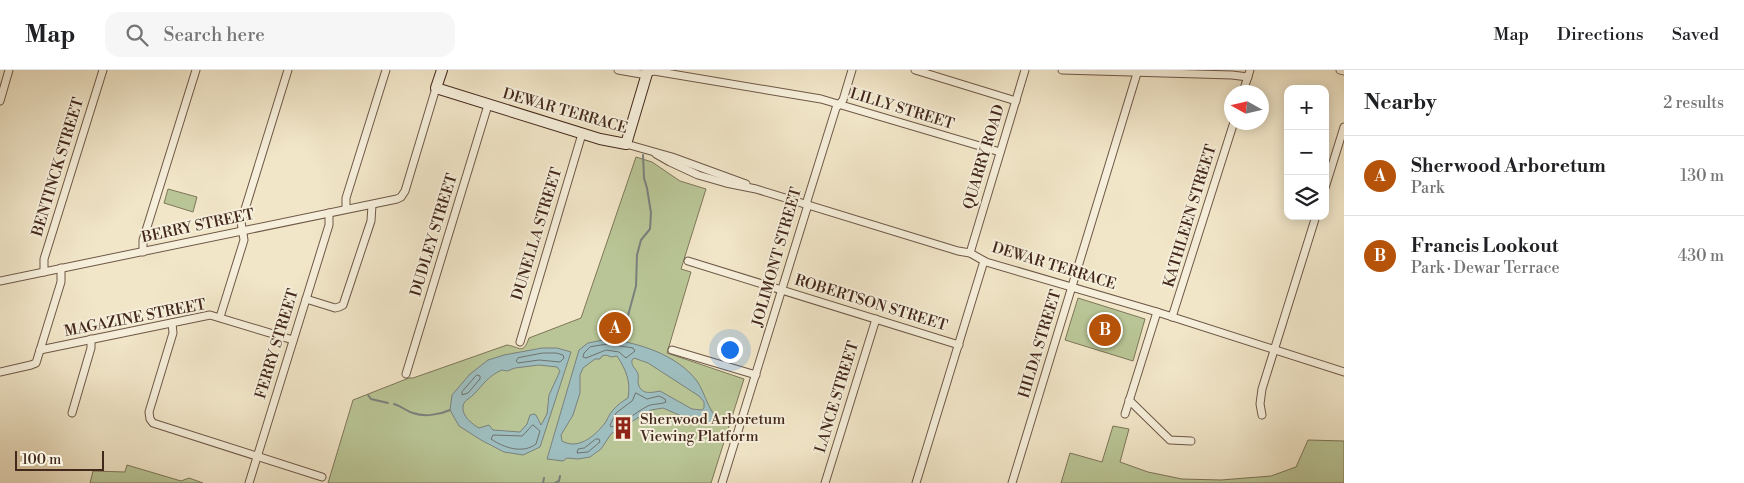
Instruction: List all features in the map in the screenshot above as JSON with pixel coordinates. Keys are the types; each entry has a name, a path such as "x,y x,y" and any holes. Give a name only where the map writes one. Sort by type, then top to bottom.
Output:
{"street":[{"path":"0,101 10,70"},
{"name":"BENTINCK STREET","path":"44,272 44,259 102,70"},
{"path":"143,252 143,240 196,70"},
{"path":"220,317 244,240 241,222 288,70"},
{"path":"346,210 346,198 386,70"},
{"path":"436,88 442,70"},
{"name":"LILLY STREET","path":"618,70 641,74 654,71 821,99 1000,152"},
{"name":"JOLIMONT STREET","path":"722,483 836,108 843,100 852,70"},
{"path":"915,70 931,72 1016,101"},
{"name":"QUARRY ROAD","path":"970,252 1025,70"},
{"path":"1062,70 1249,74"},
{"path":"1340,70 1344,71"},
{"path":"626,144 648,71"},
{"name":"HILDA STREET","path":"1012,483 1138,71"},
{"name":"BERRY STREET","path":"0,281 395,200 405,191 436,88"},
{"name":"DEWAR TERRACE","path":"436,88 582,134 626,144 709,170 756,189 958,252 970,252 984,261 1157,312 1344,372"},
{"name":"DUDLEY STREET","path":"406,374 488,104"},
{"path":"1329,175 1344,127"},
{"name":"KATHLEEN STREET","path":"1172,317 1231,130"},
{"name":"DUNELLA STREET","path":"520,342 582,134"},
{"path":"306,299 335,308 339,308 343,304 371,221 372,205"},
{"name":"FERRY STREET","path":"249,483 329,225 329,213"},
{"path":"1262,415 1260,399 1315,220"},
{"name":"ROBERTSON STREET","path":"688,261 959,345"},
{"path":"916,483 984,261"},
{"path":"0,372 34,364 61,282 61,268"},
{"path":"1125,414 1157,312"},
{"name":"MAGAZINE STREET","path":"40,350 210,315 293,340"},
{"name":"LANCE STREET","path":"825,483 876,319"},
{"path":"172,323 173,333 149,412 151,421 159,426 322,477"},
{"path":"72,413 92,340"},
{"path":"672,350 756,375"},
{"path":"1129,400 1170,440 1191,442"}],"green space":[{"path":"636,157 652,162 680,181 706,189 681,269 691,272 667,353 744,379 711,483 328,483 353,400 409,378 507,345 521,349 525,347 529,338 581,318"},
{"path":"168,189 197,197 193,212 164,203"},
{"path":"1078,298 1145,319 1133,361 1065,340"},
{"path":"1113,426 1129,429 1120,462 1148,472 1182,479 1221,480 1271,476 1296,467 1308,440 1344,441 1344,483 1061,483 1070,453 1102,462"},
{"path":"127,465 181,481 189,478 203,483 90,483 93,471 125,472"}],"water":[{"path":"608,339 633,344 657,352 679,364 689,372 700,386 717,418 713,425 704,424 694,418 686,418 663,408 651,410 611,434 601,449 590,457 567,458 563,461 547,459 579,350 588,343","holes":["606,355 611,357 617,356 623,366 628,381 628,398 620,403 610,413 605,423 596,433 585,441 574,444 562,441 561,435 573,415 580,393 580,375 583,368 595,359 600,359","634,358 648,363 699,396 704,402 704,408 702,410 692,409 660,391 643,391 639,386 638,374 632,364"]},
{"path":"542,348 557,348 571,352 540,447 523,455 504,452 481,440 459,426 450,410 452,395 470,374 488,360","holes":["539,365 557,367 560,371 549,395 547,414 541,425 534,414 530,415 527,424 520,432 493,430 489,425 479,428 464,414 463,405 465,402 497,372"]}],"waterway":[{"path":"623,334 636,286 637,255 641,240 650,229 651,213 644,178 643,155"},
{"path":"622,341 623,335"},
{"path":"368,395 371,399 388,403"},
{"path":"394,404 410,412 422,415 450,410"},
{"path":"555,483 559,481 560,476"},
{"path":"543,483 544,478"}],"place":[{"name":"Sherwood Arboretum","path":"615,328"},
{"name":"Francis Lookout","path":"1105,330"},
{"name":"Sherwood Arboretum Viewing Platform","path":"623,428"}]}
